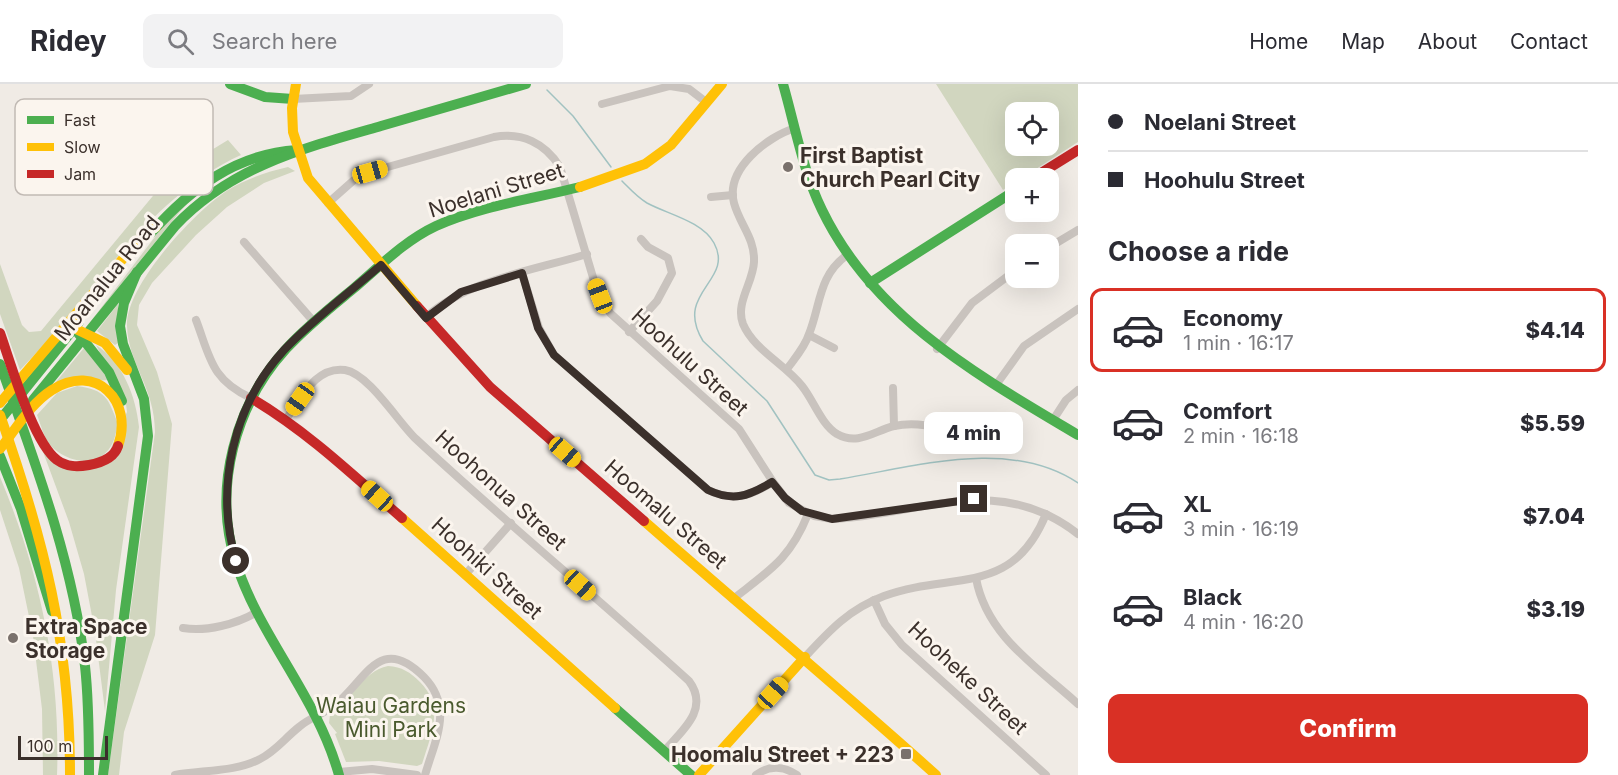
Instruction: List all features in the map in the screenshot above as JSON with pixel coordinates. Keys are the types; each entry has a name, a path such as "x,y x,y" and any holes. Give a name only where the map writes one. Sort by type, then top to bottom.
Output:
{"main road":[{"path":"230,84 265,97 293,99"},
{"name":"Hoomalu Street","path":"296,84 292,123 297,150 308,178 426,318 490,387 733,599 805,657 936,775"},
{"name":"Moanalua Road","path":"213,192 238,176 284,158 297,150 526,84"},
{"name":"Noelani Street","path":"339,774 328,739 258,612 238,569 227,509 231,452 250,398 277,358 314,322 411,240 438,226 638,167 660,154 722,84"},
{"path":"783,84 819,204 847,255 870,283 903,320 937,349 1078,435"},
{"name":"Moanalua Road","path":"213,178 223,171 281,149 297,150"},
{"path":"1049,168 1078,150"},
{"name":"Moanalua Road","path":"0,420 156,227 190,195"},
{"name":"Moanalua Road","path":"0,440 175,226 208,195"},
{"path":"870,283 1005,197"},
{"path":"0,404 144,234 156,227"},
{"path":"103,775 125,594 148,436 147,410 123,345 120,326 124,303 136,273"},
{"path":"74,328 115,352 140,388"},
{"path":"0,333 44,446 54,458 71,466 86,467 101,462 113,453 123,436 124,419 122,399 115,383 85,335"},
{"path":"24,378 43,367"},
{"path":"1,368 60,538 78,610 89,692 89,775"},
{"path":"0,449 48,393 71,381 88,380 104,387 118,401 124,419"},
{"name":"Hoohiki Street","path":"250,398 286,419 324,449 691,775"},
{"path":"0,415 49,565 67,660 71,713 70,775"},
{"path":"0,456 21,509 67,660"},
{"path":"699,775 805,657"}],"street":[{"path":"293,99 351,96 369,84"},
{"path":"602,104 670,86 689,89 706,102"},
{"path":"795,128 777,134 759,147 736,178 732,195 737,211 750,234 754,255 752,278 741,306 742,320 756,342 787,369 809,395 825,421 841,435 863,438 894,426 917,423 939,428"},
{"name":"Hoohulu Street","path":"328,202 361,176 502,136 525,138 541,145 555,159 568,188 605,306 629,332 739,429 772,482 789,503 808,514 839,518 974,499 1010,503 1046,514 1078,534"},
{"path":"711,197 732,195"},
{"path":"1059,241 1078,230"},
{"path":"629,332 657,301 672,273 668,258 648,247 641,239"},
{"path":"244,242 314,322"},
{"path":"426,318 461,292 587,254"},
{"path":"787,369 809,335 822,284 833,268 847,255"},
{"path":"522,273 538,328 554,355 708,490 725,497 736,498 751,494 772,482"},
{"path":"937,349 972,303 1005,278"},
{"path":"996,385 1024,346 1078,309"},
{"path":"196,320 219,377 229,387 250,398"},
{"path":"809,335 834,348"},
{"name":"Hoohonua Street","path":"286,419 318,376 338,370 355,374 364,380 415,438 692,685 697,699 694,715 664,752"},
{"path":"893,388 894,426"},
{"path":"1053,420 1066,400 1078,390"},
{"path":"733,599 784,558 794,545 808,514"},
{"path":"805,657 838,622 874,600 900,591 976,578 999,571 1019,558 1035,538 1046,514"},
{"path":"465,575 511,523"},
{"path":"976,578 982,603 996,628 1078,704"},
{"name":"Hooheke Street","path":"874,600 885,624 902,645 1046,775"},
{"path":"183,628 195,630 242,620 258,612"},
{"path":"175,775 254,762 274,750 297,728 337,702 374,664 388,659 409,664 434,689 441,706 441,724 424,775"},
{"path":"756,775 775,768 785,768 798,775"},
{"path":"339,774 382,769 417,775"}],"green space":[{"path":"936,84 1078,84 1078,142 1059,154 1059,102 1005,102 1005,156 1056,156 1038,168 1005,168 1005,189 1003,190"},
{"path":"228,140 241,155 213,171 213,149"},
{"path":"288,167 295,171 264,183 227,207 196,235 152,283 139,305 137,325 157,372 172,424 155,635 124,732 119,775 108,775 155,432 151,402 128,339 129,310 149,271 198,214 235,186 257,176"},
{"path":"154,195 180,195 148,223 20,370 0,314 0,264 22,325 29,332 41,331"},
{"path":"190,200 178,214 88,325 167,221"},
{"path":"118,304 118,343 115,345 97,331"},
{"path":"96,345 114,361 121,371 135,404 139,427 116,590 105,711 95,632 84,574 69,522 42,449 50,459 103,466 127,412 126,404"},
{"path":"84,348 109,380 55,383"},
{"path":"77,386 94,390 105,397 118,424 111,446 105,454 90,461 64,456 50,445 37,415 57,393"},
{"path":"0,477 26,549 45,623 55,698 57,775 43,775 42,709 33,636 19,568 0,510"},
{"name":"Waiau Gardens Mini Park","path":"388,666 402,669 413,675 428,691 432,701 434,721 422,764 417,766 379,761 346,762 335,734 337,733 329,723 330,715 371,674"}],"waterway":[{"path":"547,90 573,116 611,167"},
{"path":"622,181 647,203 701,229 714,243 718,256 717,267 699,298 695,310 696,324 703,341 767,401 815,475 829,480 840,479 930,463 992,458 1022,461 1051,469 1078,483"}],"traffic: fast":[{"path":"230,84 265,97 293,99"},
{"path":"213,193 245,174 297,151 526,84"},
{"path":"783,84 804,164 815,195 844,248 870,282 932,341 1004,390 1078,435"},
{"path":"213,178 254,158 297,150"},
{"path":"339,775 316,718 258,615 235,560 229,532 228,476 233,448 242,421 253,395 268,371 286,349 318,318 413,239 436,226 471,213 580,187"},
{"path":"151,233 190,195"},
{"path":"33,400 175,226 211,195"},
{"path":"870,283 1005,197"},
{"path":"103,775 148,436 144,399 123,344 120,326 124,303 137,272"},
{"path":"0,420 79,322"},
{"path":"74,328 109,372 122,401"},
{"path":"0,364 51,513 72,589 85,666 89,775"},
{"path":"0,456 21,509 52,611"},
{"path":"615,708 691,775"}],"traffic: slow":[{"path":"296,84 292,108 293,132 308,178 417,306"},
{"path":"580,187 645,164 671,145 722,84"},
{"path":"0,403 144,234 156,227"},
{"path":"74,328 105,343 127,370"},
{"path":"0,449 30,410 44,396 68,383 83,381 96,384 116,401 121,414 122,430 118,446"},
{"path":"0,415 30,505 52,592 65,680 70,775"},
{"path":"402,518 615,708"},
{"path":"644,521 936,775"},
{"path":"699,775 805,657"}],"traffic: jam":[{"path":"1049,168 1078,150"},
{"path":"417,306 490,387 644,521"},
{"path":"0,333 31,420 48,451 57,460 72,466 102,462 110,457 118,446"},
{"path":"251,398 310,439 402,518"}],"place":[{"name":"First Baptist Church Pearl City","path":"788,167"},
{"name":"Extra Space Storage","path":"13,638"},
{"name":"Hoomalu Street + 223","path":"906,754"}],"route":[{"path":"236,561 226,504 227,481 235,436 250,398 285,349 381,265 426,318 461,292 522,273 538,328 554,355 708,490 719,495 730,498 743,496 772,482 789,503 814,516 832,519 974,499"}]}
